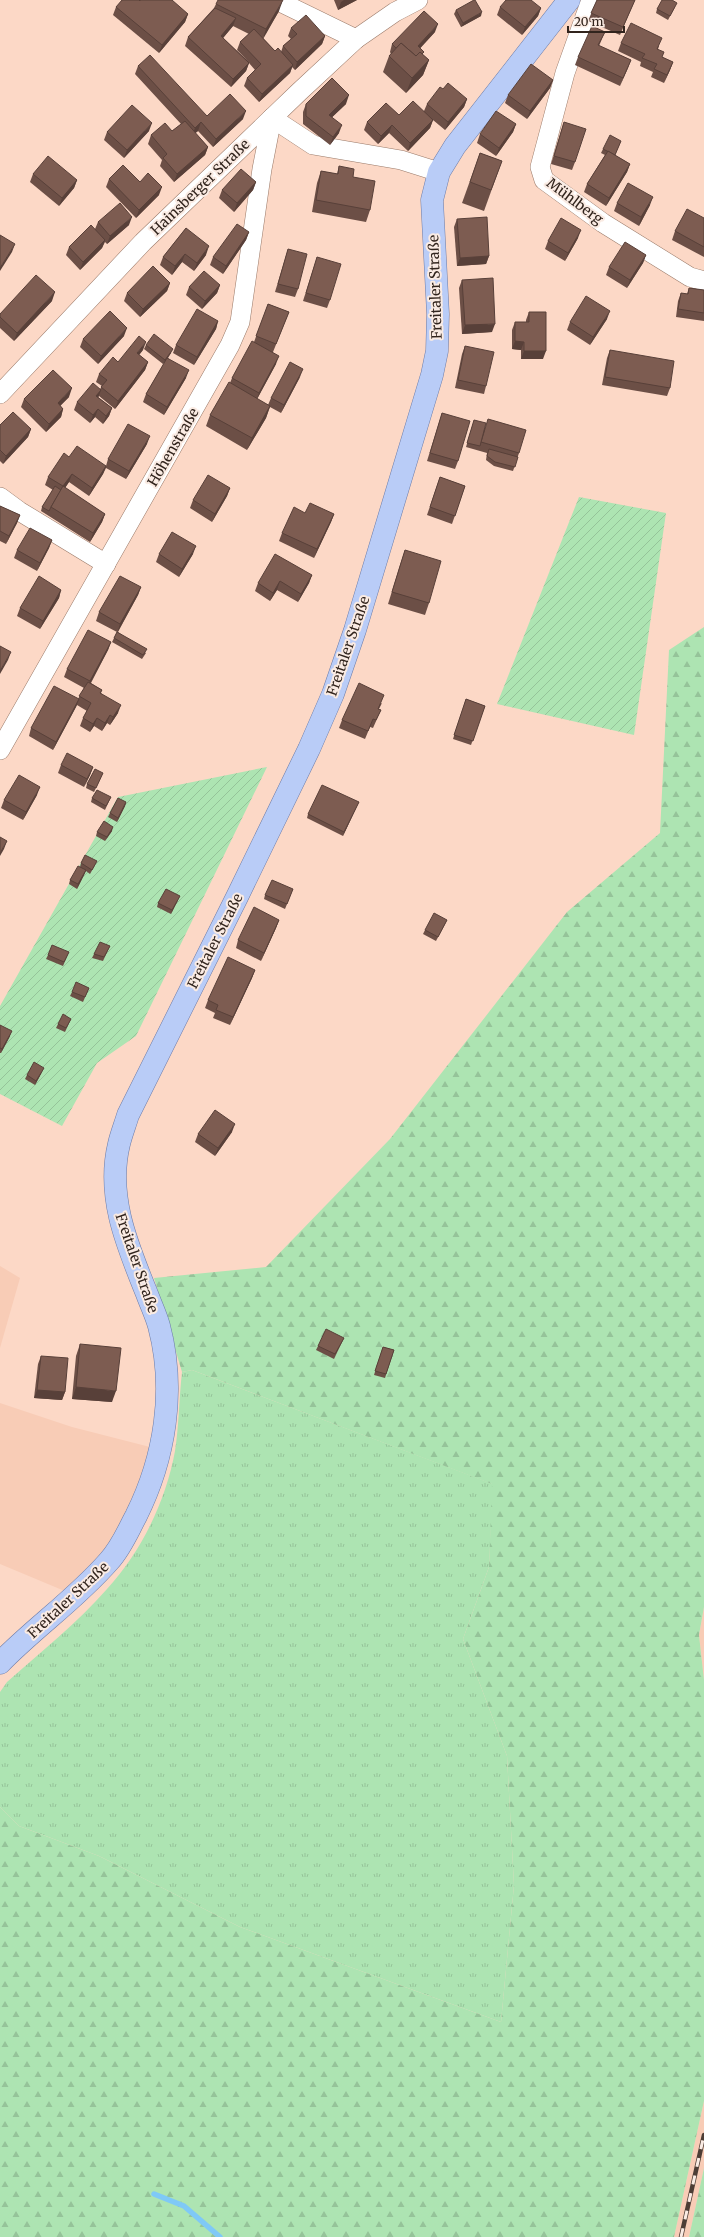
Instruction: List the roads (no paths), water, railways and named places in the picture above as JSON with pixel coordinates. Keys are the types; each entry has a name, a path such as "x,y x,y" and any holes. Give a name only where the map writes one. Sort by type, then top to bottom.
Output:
{"main road":[{"name":"Freitaler Straße","path":"0,1663 83,1590 111,1560 125,1537 150,1484 166,1419 168,1385 159,1326 126,1243 118,1209 115,1180 118,1146 128,1115 237,898 309,749 333,694 355,630 432,375 437,350 438,314 432,200 439,172 455,146 569,0"}],"street":[{"path":"276,0 356,39"},
{"name":"Hainsberger Straße","path":"0,394 143,242 272,118 356,39 395,12 418,0"},
{"name":"Mühlberg","path":"589,7 565,73 540,166 544,180 603,223 690,277 704,281"},
{"path":"272,118 313,145 401,160 439,172"},
{"name":"Höhenstraße","path":"0,750 201,398 230,345 240,322 262,169 272,118"},
{"path":"0,497 19,511 106,564"}],"waterway":[{"path":"154,2194 184,2206 220,2237"}],"railway":[{"path":"681,2237 704,2135"}]}
